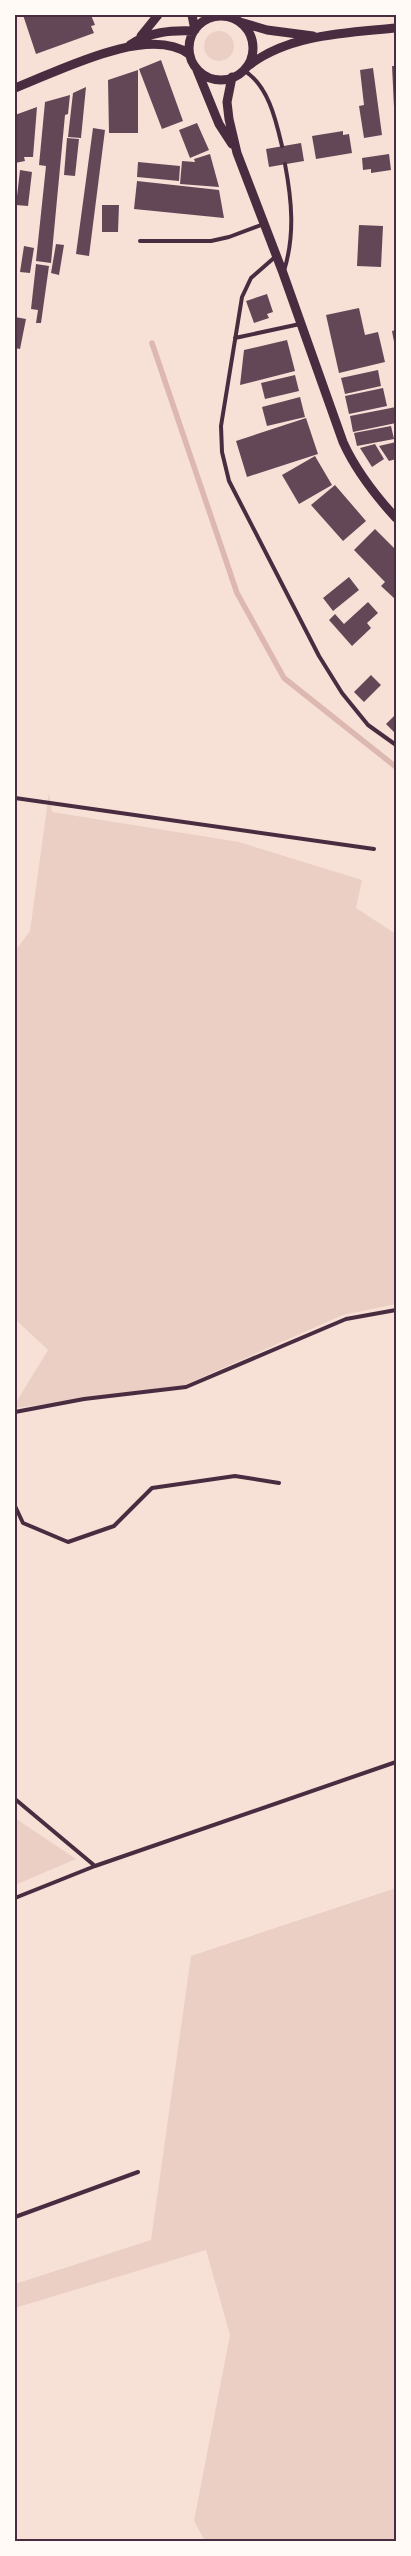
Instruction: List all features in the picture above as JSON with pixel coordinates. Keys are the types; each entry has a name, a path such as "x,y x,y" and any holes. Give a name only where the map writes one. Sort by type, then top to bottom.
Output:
{"street":[{"path":"15,88 129,45 138,39 158,15"},
{"path":"192,15 194,30"},
{"path":"237,153 219,124 189,54 190,38 194,30 207,20 222,16 267,30 318,36 396,28"},
{"path":"238,22 248,33 252,48 245,68"},
{"path":"138,39 162,32 194,30"},
{"path":"197,70 214,79 232,78 267,54 318,36"},
{"path":"129,45 170,44 189,54"},
{"path":"232,78 227,102 229,120 237,153 277,256 343,442 353,465 372,492 396,518"}],"lane":[{"path":"245,68 266,94 282,146"},
{"path":"283,273 292,238 292,216 285,164"},
{"path":"140,241 211,241 229,237 264,224"},
{"path":"277,256 251,278 246,287 235,338 222,426 222,452 229,481 319,656 342,693 368,725 396,746"},
{"path":"235,338 300,324"},
{"path":"15,798 374,849"},
{"path":"15,1412 84,1400 186,1387 346,1319 396,1310"},
{"path":"15,1506 23,1523 68,1542 114,1526 152,1488 235,1476 280,1483"},
{"path":"15,1898 95,1866 396,1762"},
{"path":"15,1799 95,1866"},
{"path":"15,2217 138,2172"}],"shaded area":[{"path":"219,31 230,35 234,46 230,57 219,61 208,57 204,46 208,35"},
{"path":"49,793 52,812 239,842 362,880 356,908 396,934 396,1304 343,1315 180,1387 15,1408 15,1404 48,1350 15,1319 15,951 30,931"},
{"path":"15,1818 76,1859 15,1885"},
{"path":"396,1888 396,2541 205,2541 194,2521 230,2335 206,2250 15,2308 15,2284 151,2240 191,1956"}],"building":[{"path":"23,15 52,15 54,17 91,15 95,25 91,26 94,33 36,54"},
{"path":"161,60 183,121 162,129 139,69"},
{"path":"392,66 396,66 396,106 394,107"},
{"path":"373,68 382,135 364,138 359,106 364,105 360,70"},
{"path":"138,70 138,133 109,133 108,80"},
{"path":"86,87 81,138 68,137 73,93"},
{"path":"70,95 68,114 65,115 51,263 36,261 46,166 39,165 45,102"},
{"path":"37,107 33,157 24,157 25,161 15,163 15,115"},
{"path":"197,123 209,150 190,158 179,130"},
{"path":"93,128 105,130 89,256 76,254"},
{"path":"343,131 343,135 349,134 352,153 316,159 312,136"},
{"path":"67,138 79,139 75,176 64,175"},
{"path":"301,143 304,161 269,167 266,149"},
{"path":"210,154 219,187 180,184 182,161 195,162 194,159"},
{"path":"389,154 391,170 371,173 371,169 363,170 362,158"},
{"path":"138,162 180,166 179,181 137,177"},
{"path":"20,170 32,172 28,206 16,205"},
{"path":"137,181 219,190 224,218 134,209"},
{"path":"102,205 119,205 118,232 102,232"},
{"path":"359,225 383,226 381,267 357,266"},
{"path":"56,244 64,245 59,275 51,273"},
{"path":"24,246 34,248 30,273 20,272"},
{"path":"36,264 49,266 41,323 36,323 38,310 31,309"},
{"path":"267,294 273,312 267,314 269,318 254,323 246,301"},
{"path":"359,308 365,335 378,332 385,362 339,373 326,315"},
{"path":"15,317 26,319 20,349 15,348"},
{"path":"396,330 396,347 395,347 392,331"},
{"path":"287,340 295,371 240,385 244,350"},
{"path":"378,370 381,386 345,394 341,378"},
{"path":"295,375 299,391 265,399 261,383"},
{"path":"383,388 387,406 349,414 345,396"},
{"path":"300,397 305,417 267,426 262,407"},
{"path":"396,407 396,423 353,432 350,416"},
{"path":"306,418 318,454 247,477 236,441"},
{"path":"391,426 394,439 357,446 354,433"},
{"path":"396,442 396,459 389,461 379,446"},
{"path":"375,444 384,459 372,467 360,448"},
{"path":"315,456 332,485 299,504 282,475"},
{"path":"335,485 366,521 343,541 311,505"},
{"path":"375,529 396,550 395,599 381,586 385,582 354,550"},
{"path":"349,577 359,590 333,611 323,598"},
{"path":"368,602 378,613 367,623 371,628 352,646 329,620 335,614 344,624"},
{"path":"371,675 381,685 364,702 354,692"},
{"path":"396,714 396,734 386,724"}],"waterway":[{"path":"152,343 237,593 284,678 396,767"}]}
